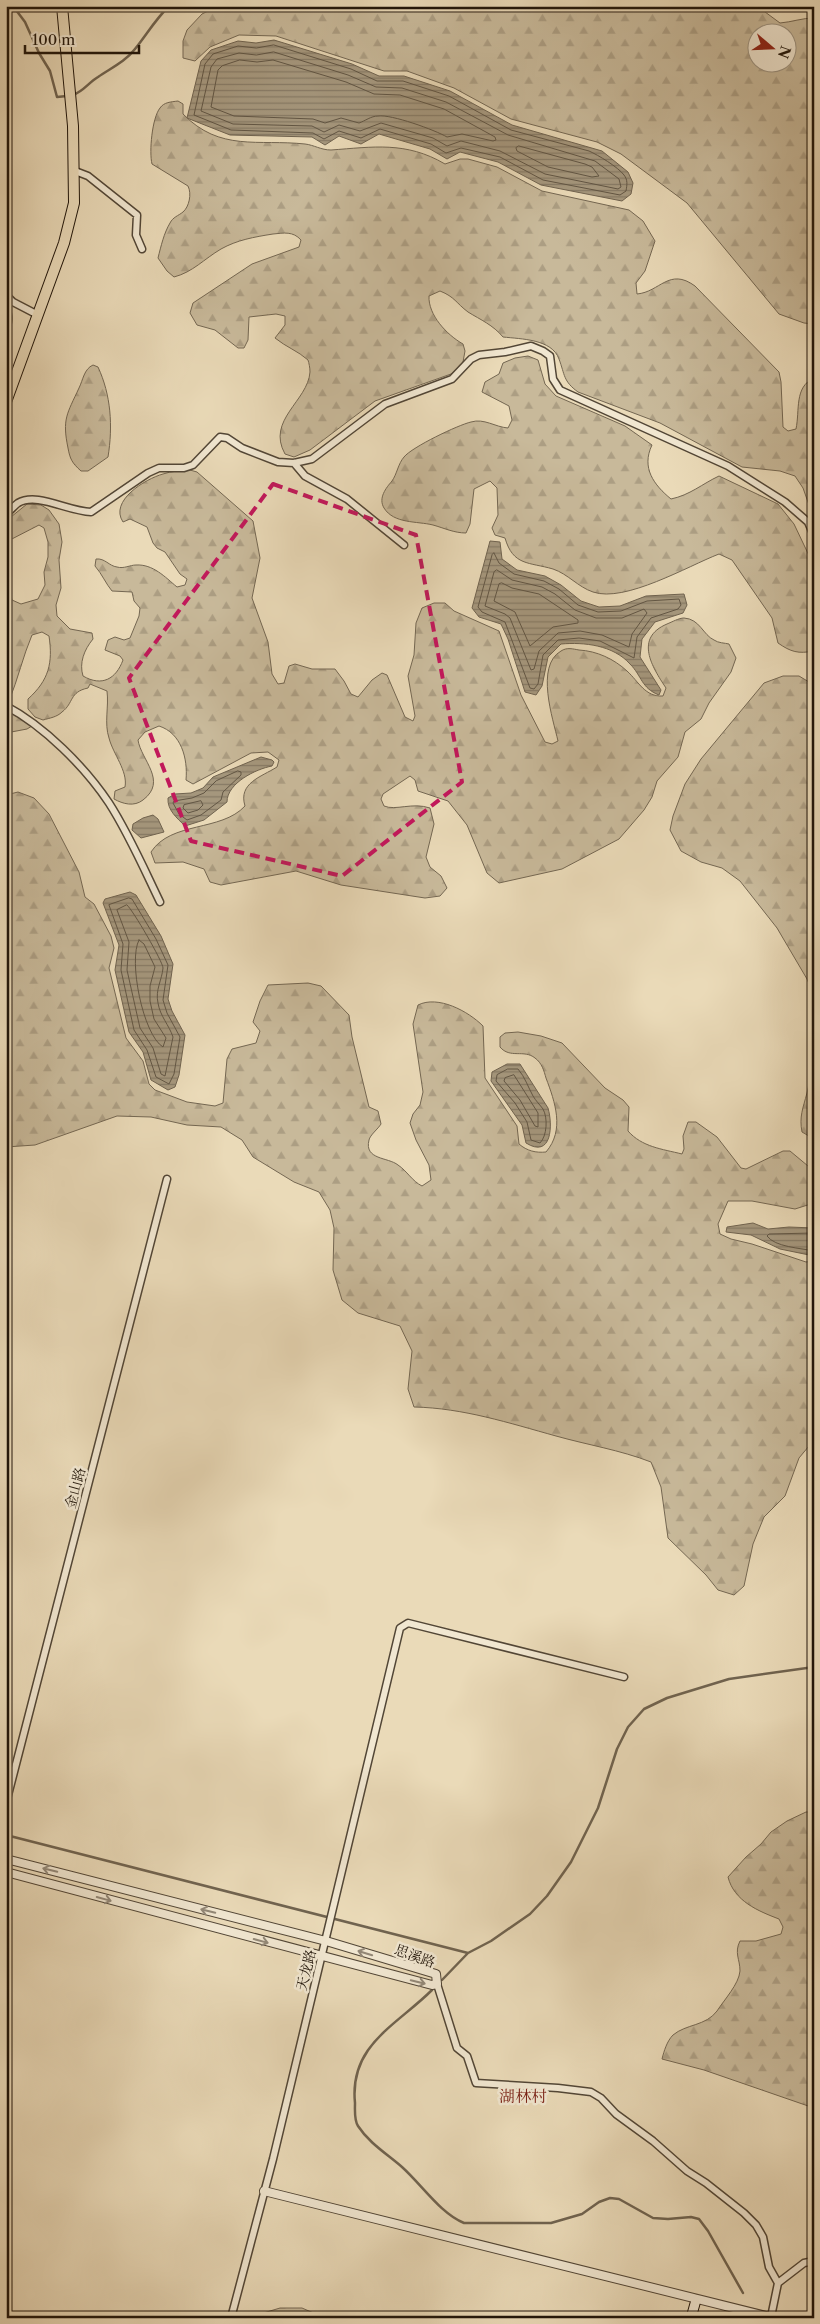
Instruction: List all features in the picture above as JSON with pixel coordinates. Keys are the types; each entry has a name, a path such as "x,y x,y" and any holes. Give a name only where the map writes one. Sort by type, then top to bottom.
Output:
{"main road":[{"path":"6,402 71,222 74,203 75,171 62,6"},
{"path":"691,2318 696,2300"}],"street":[{"path":"75,171 88,176 137,215 136,235 142,249"},
{"path":"6,295 13,302 38,315"},
{"path":"6,514 17,504 33,499 42,499 71,510 91,512 148,473 159,468 184,468 193,465 220,437 278,462 294,463 312,459 385,404 452,379 471,359 479,355 531,346 550,356 553,379 560,390 728,466 785,502 808,522 814,536"},
{"path":"294,463 305,476 347,499 404,545"},
{"path":"6,706 31,720 49,734 99,790 118,819 160,902"},
{"name":"金山路","path":"6,1803 167,1179"},
{"name":"天龙路","path":"231,2318 326,1941 400,1628 408,1624 624,1677"},
{"name":"思溪路","path":"6,1859 326,1941 436,1974 437,1984 432,1985 322,1957 6,1872"},
{"path":"264,2191 696,2300 772,2317 778,2283 769,2267 762,2237 756,2225 744,2213 706,2182 687,2171 653,2141 616,2114 601,2098 592,2092 476,2083 467,2056 456,2048 437,1984"},
{"path":"778,2283 804,2263 814,2261"}],"highlighted area":[{"path":"273,484 416,535 462,782 342,876 191,841 129,678"}],"green space":[{"path":"275,6 757,6 779,22 748,22 748,72 798,72 798,22 786,22 814,18 814,324 804,323 779,314 687,203 621,154 597,142 511,119 454,88 407,71 384,71 276,36 239,35 210,47 195,61 183,58 183,41 187,30 202,14 214,8 226,7 239,10"},
{"path":"178,101 183,104 183,114 197,126 225,139 305,144 331,150 389,147 417,152 445,164 460,159 468,159 497,167 542,191 629,210 643,221 655,241 645,271 636,283 637,294 665,282 678,279 695,286 779,372 783,427 788,431 796,429 799,400 803,387 814,378 814,519 803,488 795,476 780,471 742,467 660,423 578,392 567,381 559,359 550,347 535,341 503,337 491,326 440,291 429,296 432,310 445,330 463,344 465,351 463,362 451,374 375,401 310,450 294,457 285,454 281,442 281,431 284,421 303,392 310,372 308,360 275,338 285,325 285,316 276,314 249,317 248,340 244,348 238,348 215,330 197,325 190,313 193,303 252,264 299,247 301,240 295,235 288,233 252,238 233,243 221,249 193,269 181,275 174,277 167,271 158,258 162,244 171,221 187,207 190,193 188,186 152,164 151,144 155,119 160,108 166,103"},
{"path":"6,300 12,321 6,334"},
{"path":"528,356 538,360 545,384 556,396 625,426 652,445 648,461 651,475 659,488 671,499 690,492 719,476 778,504 794,524 814,566 814,651 795,652 778,643 772,618 732,560 719,554 656,582 639,588 606,594 588,590 558,571 523,561 512,554 505,538 495,535 492,528 498,515 497,488 490,481 474,489 470,524 466,533 406,521 388,513 382,504 382,497 404,457 416,448 456,427 471,422 480,421 508,428 512,420 509,406 482,392 485,382 499,374 503,363 515,358"},
{"path":"93,365 98,367 106,389 110,411 110,445 108,457 88,471 81,471 73,463 70,455 66,438 66,423 84,375"},
{"path":"190,470 197,472 253,521 260,558 252,598 268,642 272,674 278,684 284,683 289,666 295,664 312,669 335,669 351,694 358,697 372,680 382,673 387,675 405,717 413,721 415,716 408,676 414,655 416,623 422,608 434,603 445,603 454,611 499,631 521,695 545,742 552,744 558,741 550,707 547,680 553,658 563,650 586,651 605,656 627,671 651,694 663,696 666,688 651,662 648,645 651,637 657,630 673,621 684,618 698,624 710,638 729,644 736,658 731,672 709,703 701,719 685,732 678,757 657,781 652,797 644,810 619,839 562,869 499,883 487,873 467,825 448,801 418,791 415,780 410,776 383,794 381,799 384,806 394,808 423,806 430,808 434,824 426,857 430,867 441,876 447,888 440,896 425,898 341,885 296,871 221,885 210,882 204,869 183,862 155,863 151,852 160,842 171,835 223,820 245,806 244,798 248,786 277,767 279,760 268,752 251,753 193,784 186,780 186,763 178,740 167,729 159,726 145,732 138,740 153,778 150,793 136,804 114,799 115,791 125,787 125,781 108,732 107,691 90,684 88,688 75,695 66,709 60,714 43,720 35,717 28,709 28,699 41,685 48,670 50,663 49,636 42,632 32,635 9,701 6,700 6,591 10,592 12,600 21,604 38,599 45,585 44,572 48,557 48,542 44,528 39,525 6,542 6,521 27,504 41,505 49,510 59,524 62,542 59,560 61,588 56,605 57,616 70,629 92,633 93,639 83,657 83,676 96,681 102,681 116,672 123,660 120,656 105,650 108,640 115,637 124,640 130,638 139,616 140,608 134,601 132,592 112,591 95,566 96,559 120,567 142,565 158,572 177,587 185,585 187,579 180,574 165,552 157,548 153,543 147,527 130,519 123,522 120,514 121,506 125,499 139,486 166,473"},
{"path":"783,676 799,676 814,685 814,996 807,979 777,928 740,881 722,868 701,862 681,851 670,830 685,784 701,759 764,683"},
{"path":"6,710 32,726 27,729 6,733"},
{"path":"18,792 34,798 49,814 79,872 85,897 94,904 111,936 114,948 109,968 126,1038 143,1061 149,1084 155,1090 187,1102 215,1106 223,1103 227,1059 232,1049 256,1043 260,1031 253,1022 268,985 308,983 321,986 349,1015 352,1037 369,1107 378,1111 381,1124 369,1140 368,1146 370,1151 373,1155 394,1162 422,1186 431,1180 429,1165 416,1140 410,1123 413,1114 420,1105 423,1092 413,1024 418,1005 426,1002 443,1003 452,1006 477,1020 483,1026 485,1078 517,1126 519,1144 528,1150 546,1152 552,1143 557,1125 555,1106 543,1070 537,1060 531,1055 508,1053 500,1047 500,1037 505,1033 518,1032 541,1036 562,1043 605,1088 623,1100 629,1107 628,1131 646,1144 682,1154 684,1149 683,1136 688,1122 696,1122 717,1137 741,1168 746,1169 783,1151 790,1151 814,1171 814,1203 795,1209 752,1201 728,1201 718,1224 720,1234 731,1239 806,1262 814,1261 814,1440 799,1458 785,1496 764,1517 753,1544 744,1586 734,1595 718,1590 706,1575 668,1538 661,1487 651,1462 486,1417 450,1410 414,1407 408,1389 412,1351 400,1326 358,1313 342,1300 333,1270 334,1228 330,1210 319,1192 294,1182 253,1157 242,1140 221,1127 187,1125 151,1117 117,1116 35,1145 6,1147 6,795"},
{"path":"814,1071 814,1139 802,1132 801,1122 809,1082"},
{"path":"806,1812 814,1812 814,2108 704,2070 662,2059 667,2043 673,2035 678,2031 707,2020 717,2011 731,1992 740,1971 737,1953 740,1941 756,1941 781,1934 783,1927 779,1919 755,1909 741,1899 728,1877 771,1832 787,1821"},
{"path":"280,2308 302,2308 325,2318 258,2318 260,2314"}],"water":[{"path":"274,40 352,64 379,76 404,76 450,91 512,125 602,151 628,172 633,183 631,194 622,201 541,185 498,162 460,152 447,159 430,149 379,134 361,144 339,136 325,145 312,137 230,135 187,118 201,61 211,50 238,41 256,43"},
{"path":"490,541 500,542 502,559 517,570 545,576 561,585 581,601 599,607 620,606 646,596 684,594 687,605 683,613 655,622 642,639 640,657 661,690 659,695 645,685 634,668 623,658 607,649 588,644 561,644 548,657 542,686 536,695 525,692 508,639 501,624 479,617 472,608"},
{"path":"261,757 272,760 274,762 272,766 258,770 237,783 228,795 227,802 204,820 185,826 171,810 168,798 175,794 191,793 203,788 213,777"},
{"path":"153,815 158,819 164,832 141,838 132,830 133,824"},
{"path":"130,892 136,895 161,936 173,964 168,999 172,1011 185,1035 179,1075 175,1087 168,1090 151,1080 143,1052 129,1032 115,970 119,945 103,903 105,899"},
{"path":"507,1064 520,1064 548,1108 550,1115 549,1138 541,1147 535,1147 526,1143 522,1125 491,1081 492,1072"},
{"path":"753,1223 768,1229 789,1227 814,1228 814,1256 780,1249 751,1235 726,1232 727,1227"}],"waterway":[{"path":"13,6 25,22 39,53 50,71 57,97 67,96"},
{"path":"73,95 127,58 169,6"},
{"path":"442,1980 468,1953 491,1941 530,1914 547,1896 571,1862 598,1808 617,1749 628,1727 644,1709 667,1698 729,1679 814,1667"},
{"path":"6,1835 468,1953"},
{"path":"432,1990 378,2038 367,2051 360,2066 355,2083 355,2118 362,2132 373,2143 402,2167 447,2213 464,2223 551,2223 582,2214 599,2202 610,2198 619,2199 653,2218 691,2217 699,2219 708,2231 743,2293"}],"district":[{"name":"湖林村","path":"523,2096"}]}
